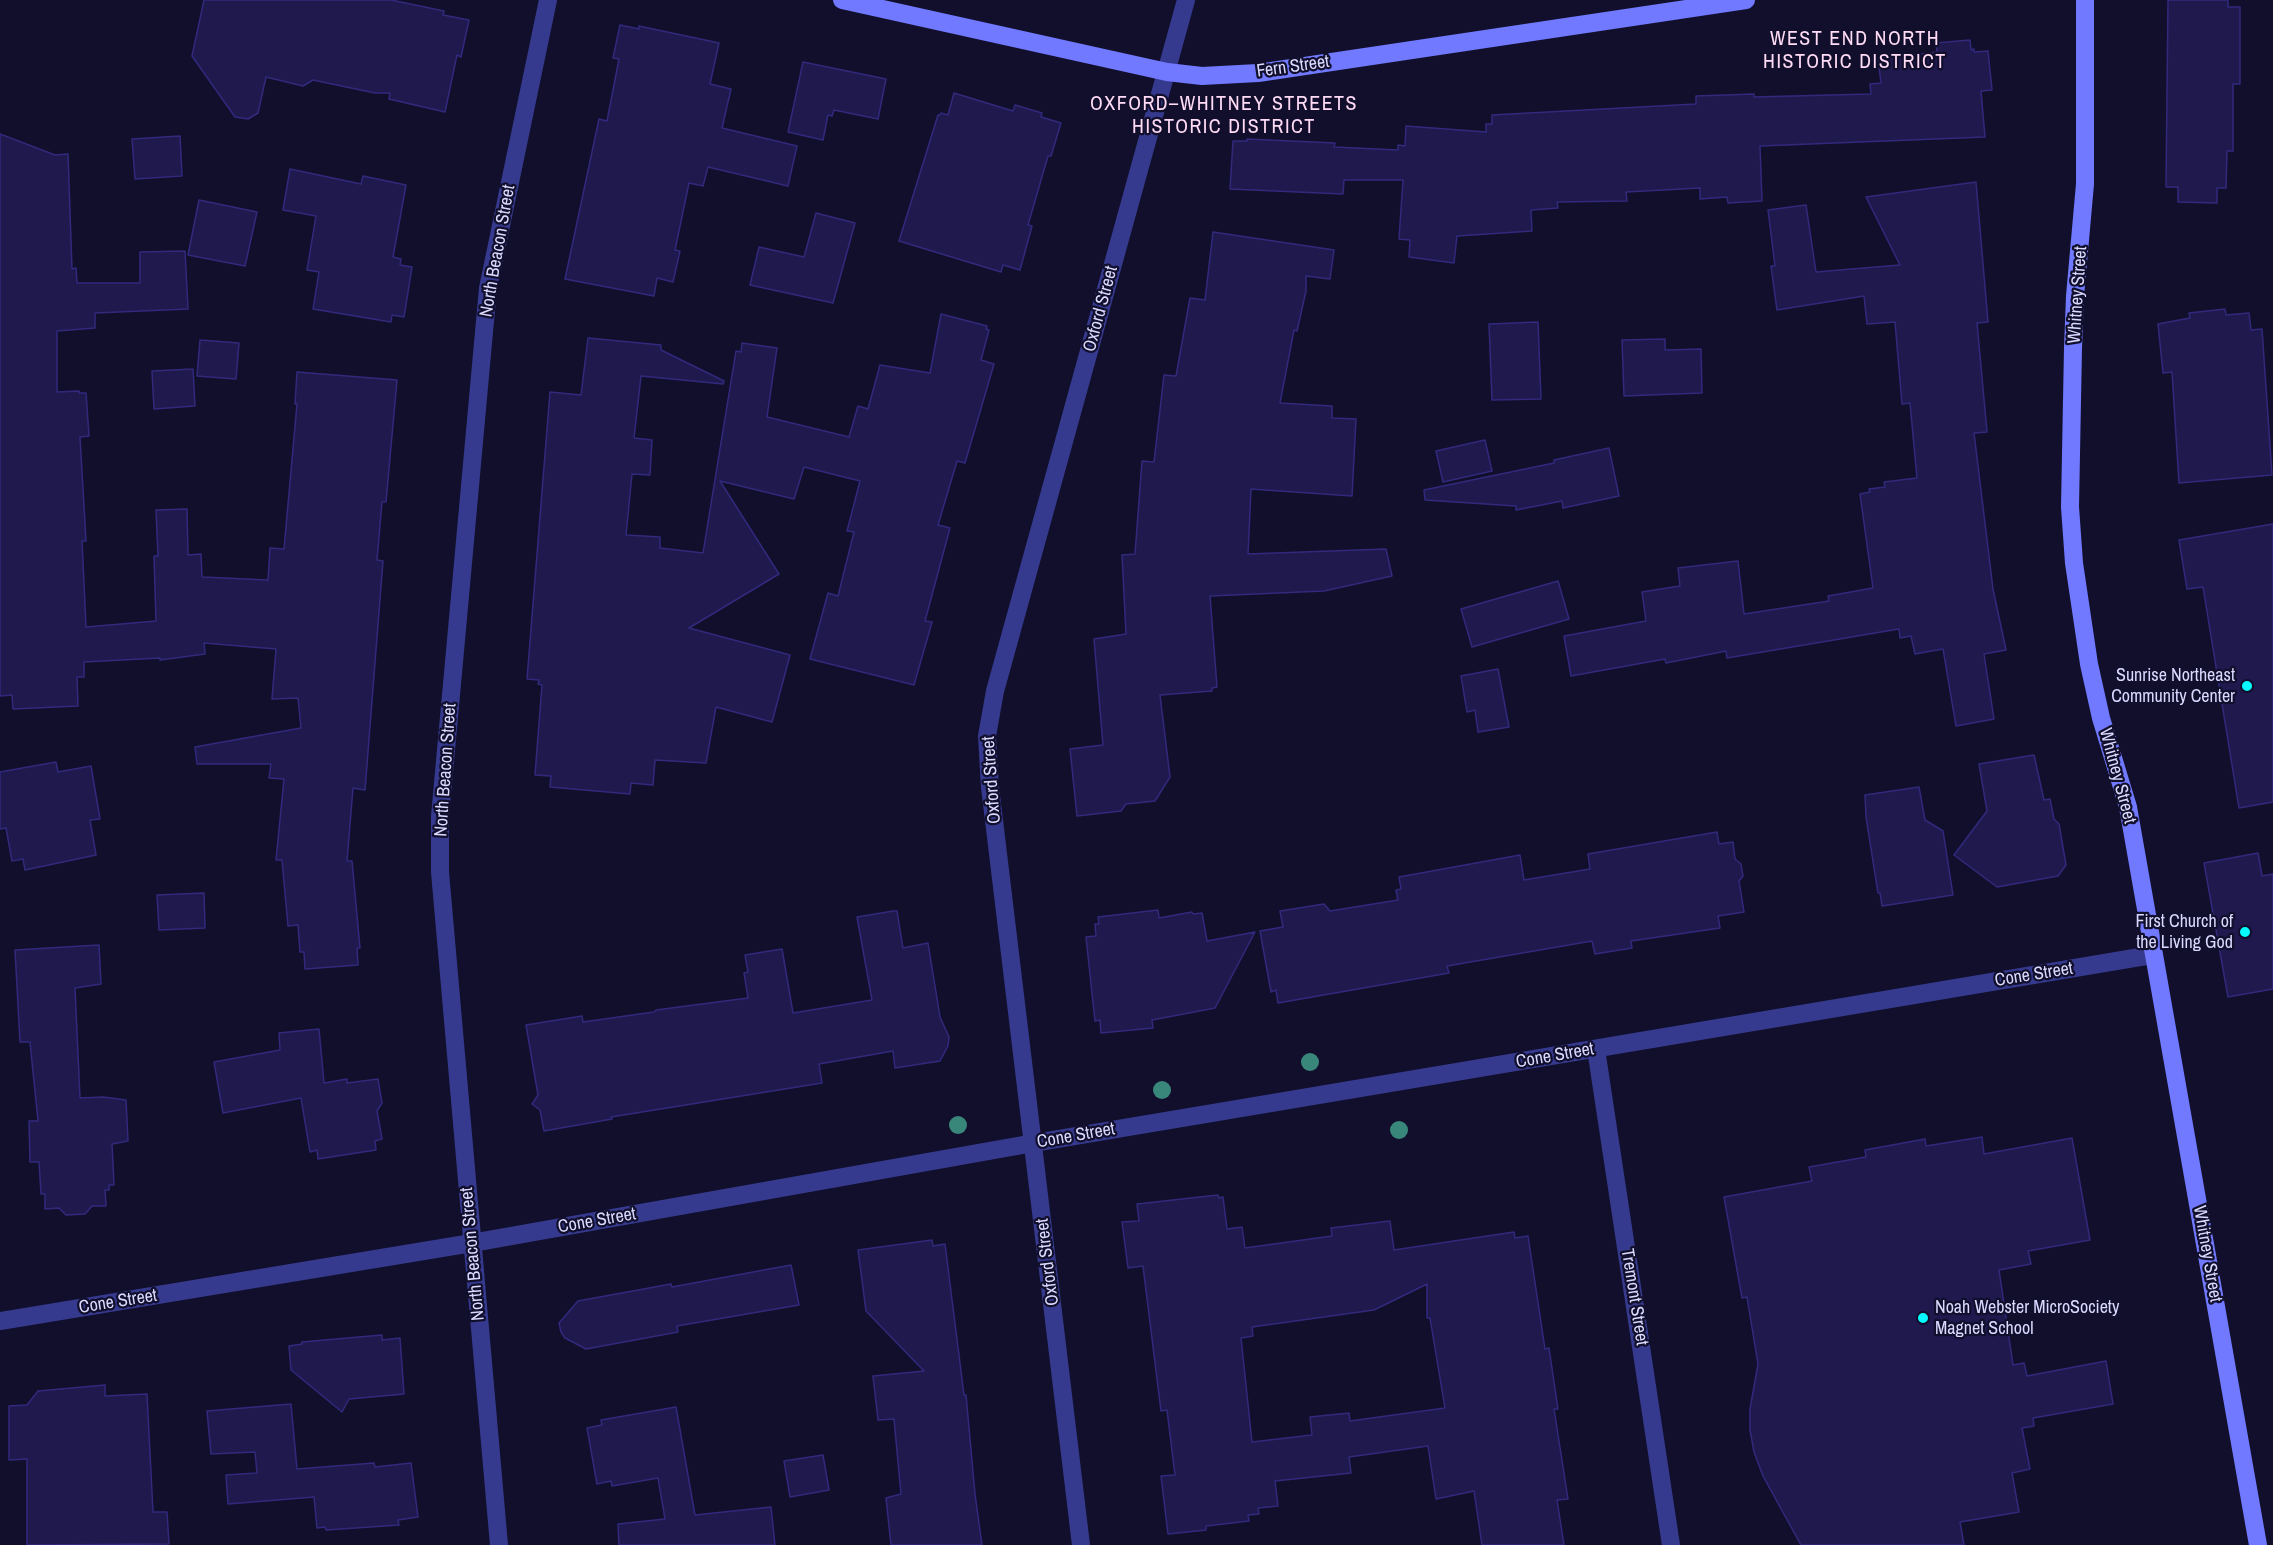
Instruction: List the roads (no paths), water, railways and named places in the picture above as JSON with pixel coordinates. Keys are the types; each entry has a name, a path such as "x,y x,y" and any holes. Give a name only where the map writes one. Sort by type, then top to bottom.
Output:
{"main road":[{"name":"Fern Street","path":"842,0 1167,72 1202,76 1258,73 1746,0"},
{"name":"Whitney Street","path":"2085,0 2085,184 2075,296 2070,507 2074,563 2088,664 2101,718 2128,807 2152,955 2188,1144 2258,1545"}],"street":[{"name":"North Beacon Street","path":"499,1545 440,872 440,816 488,288 548,0"},
{"name":"Oxford Street","path":"1081,1545 990,787 987,736 995,691 1186,0"},
{"name":"Cone Street","path":"0,1321 472,1243 1034,1143 2152,955"},
{"name":"Tremont Street","path":"1596,1049 1671,1545"}],"place":[{"name":"Sunrise Northeast Community Center","path":"2247,686"},
{"name":"First Church of the Living God","path":"2245,932"},
{"name":"Noah Webster MicroSociety Magnet School","path":"1923,1318"}],"district":[{"name":"WEST END NORTH HISTORIC DISTRICT","path":"1855,52"},
{"name":"OXFORD–WHITNEY STREETS HISTORIC DISTRICT","path":"1224,116"}]}
